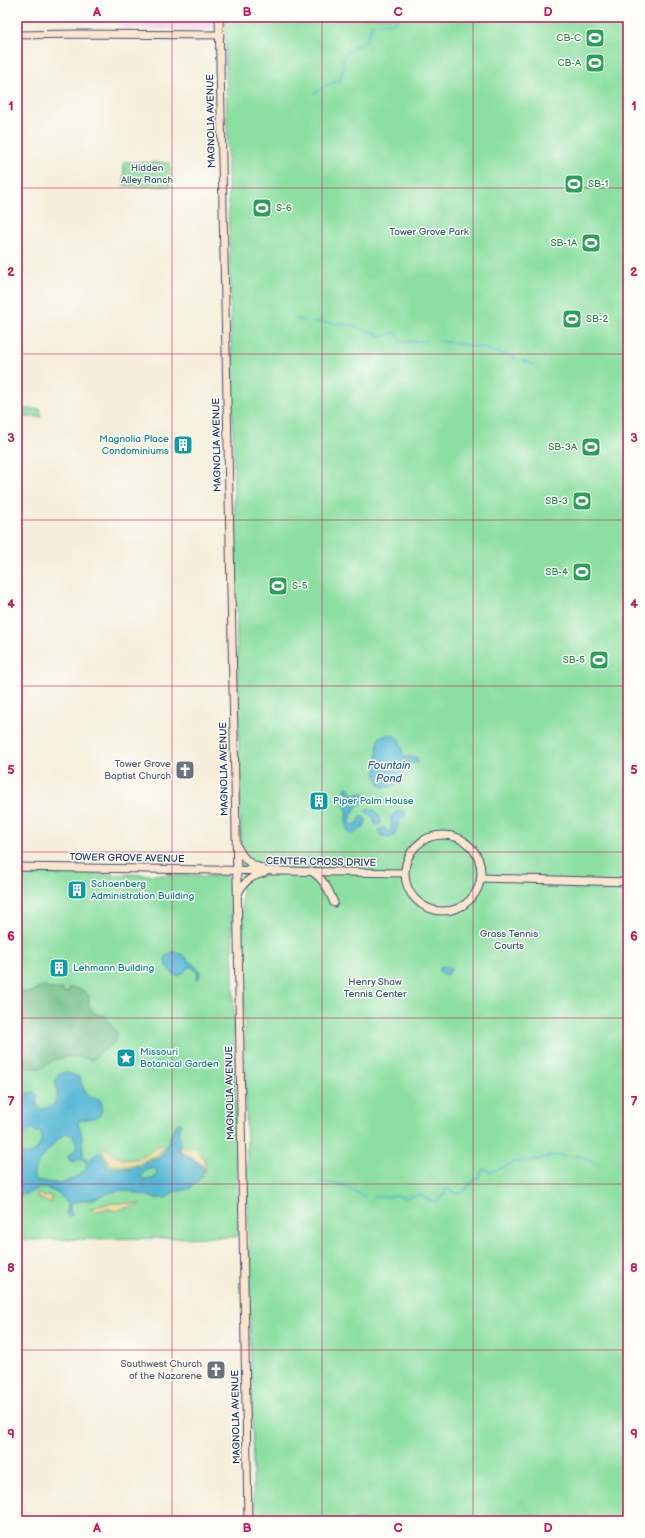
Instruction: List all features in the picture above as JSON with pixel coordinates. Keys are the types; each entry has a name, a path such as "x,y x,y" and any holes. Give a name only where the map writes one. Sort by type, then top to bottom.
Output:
{"street":[{"name":"MAGNOLIA AVENUE","path":"219,17 248,1521"},
{"path":"17,35 220,35"},
{"path":"446,835 460,839 472,848 479,861 481,878 476,892 468,902 457,909 443,912 430,910 416,901 408,890 404,873 408,858 417,845 430,837 446,835"},
{"path":"236,843 241,854 250,863 270,871"},
{"name":"TOWER GROVE AVENUE","path":"17,867 236,870"},
{"name":"CENTER CROSS DRIVE","path":"236,870 404,873"},
{"path":"237,898 242,886 248,880 270,871"},
{"path":"311,871 320,878 330,893 334,903"},
{"path":"481,878 628,881"},
{"path":"619,882 628,886"}],"shaded area":[{"path":"121,17 214,17 214,26 213,29 207,30 121,29"}],"green space":[{"name":"Tower Grove Park","path":"225,17 624,17 628,203 628,1521 254,1521"},
{"name":"Hidden Alley Ranch","path":"124,162 170,163 170,187 124,186"},
{"path":"17,409 40,409 41,417 17,417"},
{"name":"Missouri Botanical Garden","path":"17,873 226,876 229,878 231,883 238,1233 236,1237 17,1240"},
{"path":"45,985 46,989 63,989 63,992 69,992 69,988 83,990 89,996 90,1008 94,1013 105,1015 116,1031 117,1034 115,1041 92,1060 78,1056 66,1057 54,1060 42,1068 27,1068 17,1050 17,993 33,991"},
{"path":"17,1058 22,1075 17,1080"}],"sand":[{"path":"159,1145 165,1146 157,1156 151,1157 133,1166 110,1165 102,1150 106,1146 112,1154 117,1157 133,1159 143,1157"},
{"path":"180,1146 197,1149 204,1159 206,1172 200,1163 180,1150"},
{"path":"38,1193 44,1197 50,1195 51,1203 37,1198"},
{"path":"111,1203 140,1204 117,1211 108,1209 97,1211 90,1209"}],"water":[{"name":"Fountain Pond","path":"386,735 395,736 398,738 402,748 403,757 417,757 418,763 403,763 402,778 395,785 389,787 380,785 376,776 378,742 380,737"},
{"path":"346,787 350,788 354,795 363,793 367,795 368,798 356,807 351,816 350,823 353,825 358,823 361,816 366,819 364,827 352,835 349,833 347,828 347,809 343,805 348,797 345,789"},
{"path":"368,808 375,811 378,815 381,822 380,825 375,824 373,816 367,813 366,811"},
{"path":"399,810 404,811 406,815 399,822 394,836 389,838 380,835 378,831 381,828 384,828 389,832 392,831 392,817 395,812"},
{"path":"172,952 182,955 200,971 198,980 196,979 198,974 197,971 192,967 188,967 178,976 171,972 167,967 165,958"},
{"path":"441,967 451,968 448,974 444,975 439,970"},
{"path":"66,1072 79,1077 88,1095 91,1098 99,1099 102,1103 101,1111 98,1117 81,1120 78,1123 82,1136 83,1156 90,1160 97,1153 101,1153 107,1167 129,1169 140,1167 151,1159 158,1159 162,1156 174,1128 179,1122 181,1125 178,1150 204,1169 202,1176 189,1189 173,1192 167,1198 155,1198 124,1190 107,1193 93,1199 71,1203 70,1210 73,1215 68,1216 66,1211 68,1204 62,1197 51,1190 42,1188 26,1194 17,1195 17,1097 33,1092 38,1096 36,1103 38,1108 44,1109 53,1106 57,1097 56,1078 61,1073","holes":["30,1130 41,1132 41,1141 33,1153 25,1154 20,1152 19,1142 22,1136","66,1133 69,1134 76,1141 76,1149 68,1156 69,1160 73,1162 82,1158 87,1167 77,1176 68,1181 52,1183 36,1180 34,1177 36,1167 51,1147","153,1168 157,1172 155,1178 146,1180 142,1178 141,1176 146,1171"]}],"waterway":[{"path":"315,93 325,86 339,81 342,74 342,62 344,56 349,50 367,39 371,26 379,23 393,23 399,17"},
{"path":"296,319 304,321"},
{"path":"312,322 351,324 362,330 370,331 381,336 397,333 402,342 427,341"},
{"path":"439,341 478,347 516,358"},
{"path":"523,361 534,365"},
{"path":"373,1197 398,1196 405,1198 421,1195 436,1202 445,1194 446,1189 456,1193 462,1193 474,1180 479,1177 483,1169 492,1171 516,1162 524,1162 550,1156 565,1156"},
{"path":"574,1156 584,1157 593,1163"},
{"path":"316,1181 343,1185 365,1197"}],"place":[{"name":"CB-C","path":"595,38"},
{"name":"CB-A","path":"595,63"},
{"name":"SB-1","path":"574,184"},
{"name":"S-6","path":"262,208"},
{"name":"SB-1A","path":"591,243"},
{"name":"SB-2","path":"572,319"},
{"name":"Magnolia Place Condominiums","path":"183,445"},
{"name":"SB-3A","path":"591,447"},
{"name":"SB-3","path":"582,501"},
{"name":"SB-4","path":"582,572"},
{"name":"S-5","path":"278,586"},
{"name":"SB-5","path":"599,660"},
{"name":"Tower Grove Baptist Church","path":"185,770"},
{"name":"Piper Palm House","path":"319,801"},
{"name":"Schoenberg Administration Building","path":"77,890"},
{"name":"Lehmann Building","path":"59,968"},
{"name":"Missouri Botanical Garden","path":"126,1058"},
{"name":"Southwest Church of the Nazarene","path":"216,1370"}],"park label":[{"name":"Grass Tennis Courts","path":"509,940"},
{"name":"Henry Shaw Tennis Center","path":"375,988"}]}
